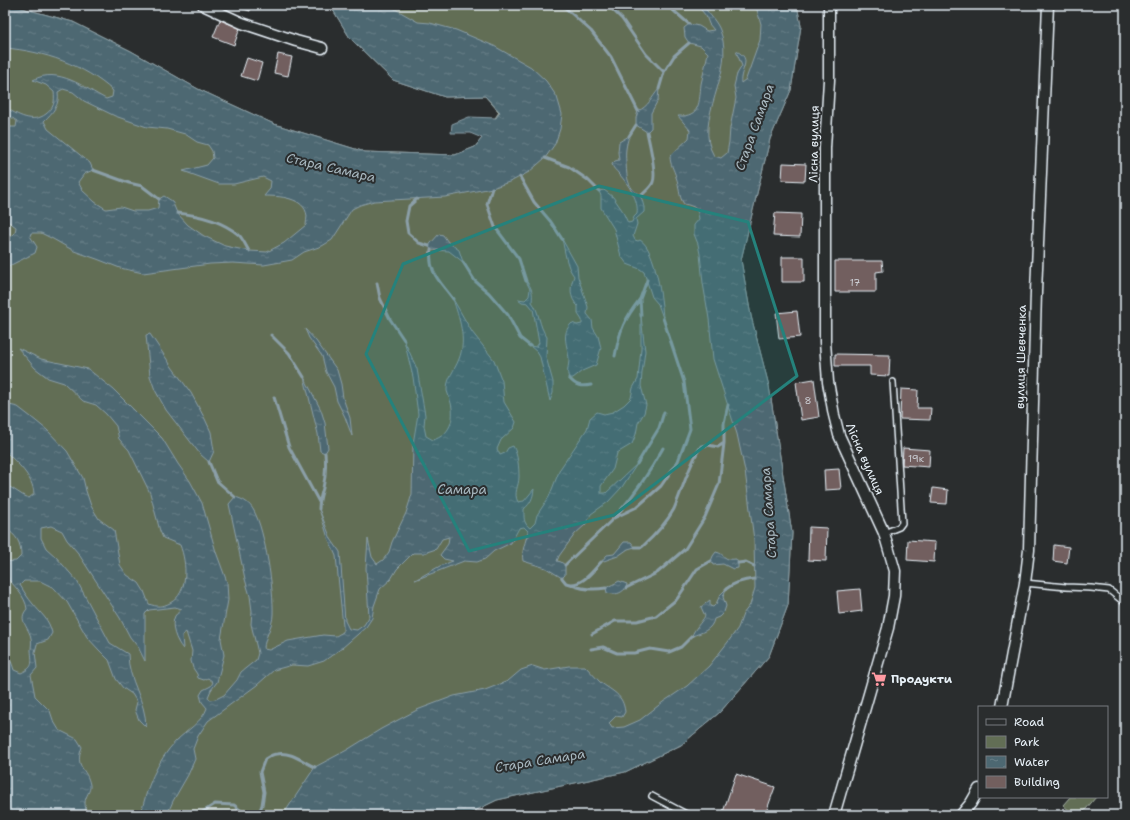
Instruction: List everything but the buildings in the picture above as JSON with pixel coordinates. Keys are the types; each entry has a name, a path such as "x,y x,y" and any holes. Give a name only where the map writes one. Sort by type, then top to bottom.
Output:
{"street":[{"path":"203,5 219,8 242,23 322,48"},
{"name":"Лісна вулиця","path":"829,5 829,80 825,148 826,342 828,382 839,435 884,533 895,571 894,596 888,628 834,815"},
{"name":"вулиця Шевченка","path":"1002,706 1025,583 1029,543 1036,292 1048,5"},
{"path":"960,815 971,803 978,791"}],"lane":[{"path":"884,533 899,527 902,523 893,382"},
{"path":"1025,583 1109,590 1125,603"},
{"path":"652,796 688,815"}],"highlighted area":[{"path":"599,186 748,222 797,376 614,515 469,551 366,354 403,264"}],"green space":[{"path":"5,5 18,7 73,22 131,51 198,89 274,124 365,152 455,155 475,147 499,112 485,96 445,97 393,80 350,38 330,5 797,5 801,26 791,90 770,139 741,260 751,316 769,386 792,533 788,605 769,656 720,712 681,745 625,772 497,800 466,815 5,815"},
{"path":"1069,798 1095,798 1081,815 1074,815 1063,805"}],"water":[{"name":"Стара Самара","path":"5,5 18,7 73,22 131,51 198,89 274,124 365,152 455,155 475,147 482,138 470,133 451,133 452,124 469,117 496,118 500,112 485,96 445,97 393,80 350,38 330,5 388,5 418,22 430,23 456,30 494,46 531,67 546,81 557,97 562,114 560,129 555,144 545,158 529,172 512,181 492,188 445,197 374,201 360,205 352,209 332,240 322,246 304,252 292,260 264,265 233,263 210,264 143,273 120,268 74,251 41,233 31,233 30,236 37,247 35,253 5,268 5,239 9,239 15,233 16,227 5,219 5,127 16,127 17,121 7,114 5,107 15,113 30,118 41,117 46,114 51,109 53,104 54,92 46,85 33,80 42,76 62,77 71,80 106,99 112,97 113,91 90,74 63,61 34,52 5,48","holes":["63,89 73,92 84,101 115,116 147,127 167,129 185,134 197,142 208,145 212,151 213,158 207,165 183,171 219,184 234,184 263,177 271,181 270,189 264,196 283,197 296,201 305,210 307,216 306,225 284,243 267,252 249,251 225,246 204,236 188,225 177,213 172,201 164,196 159,199 158,208 148,211 133,211 121,207 106,209 95,202 83,191 78,182 84,174 93,170 90,163 48,129 44,121 57,105 58,92"]},
{"name":"Стара Самара","path":"697,5 702,5 717,24 724,46 720,79 708,127 709,142 714,156 721,158 727,153 736,98 734,86 737,74 742,66 736,51 741,54 745,61 741,83 746,79 760,40 761,24 757,5 797,5 801,26 791,90 770,139 741,260 751,316 769,386 792,533 788,605 769,656 720,712 681,745 625,772 497,800 466,815 283,815 315,767 417,710 454,696 485,690 508,681 521,670 533,666 545,670 569,666 585,666 600,682 617,694 622,701 625,712 622,717 616,716 609,723 612,728 624,727 640,720 687,686 709,666 738,628 743,614 750,605 755,588 754,540 745,471 737,434 713,359 700,254 694,234 694,225 699,219 699,216 695,208 684,204 682,201 670,159 670,156 689,138 690,130 678,116 686,116 691,114 697,107 708,53 701,46 689,43 685,37 684,28 689,24 699,26 707,31 714,30 709,24 706,16"},
{"path":"659,89 658,100 651,113 651,128 647,132 636,125 636,118 638,111 647,104"},
{"path":"629,136 626,146 627,177 632,189 641,196 644,207 644,212 636,219 637,224 633,236 635,240 640,240 646,245 654,264 663,318 658,304 652,297 644,272 627,264 621,256 614,229 601,208 601,196 599,191 604,190 613,197 622,210 628,223 632,222 637,214 635,198 612,164 619,160 619,142"},
{"path":"439,234 443,235 448,242 459,250 463,262 449,251 431,250 429,246"},
{"path":"562,239 577,266 578,277 588,307 587,314 592,320 593,328 598,336 601,348 596,365 582,371 573,378 569,378 568,373 569,359 566,331 572,323 577,325 582,324 582,320 578,314 578,306 573,299 571,292 574,276 567,263"},
{"path":"526,281 531,288 532,302 547,337 546,357 553,382 553,393 550,401 540,357 530,346 536,347 539,343 533,309 528,303 522,302 518,299 525,300 529,296 530,289"},
{"name":"Самара","path":"453,299 472,332 494,360 502,381 504,402 516,422 514,428 501,440 497,449 500,455 505,453 508,448 513,446 515,450 519,469 519,480 516,496 518,502 524,501 534,489 531,500 524,509 525,522 530,528 535,523 537,515 549,497 560,469 587,429 590,418 597,412 604,414 613,412 624,405 631,398 633,388 638,379 641,349 641,316 645,351 641,386 646,405 644,413 638,423 632,444 617,453 613,469 601,486 601,493 606,493 637,464 622,487 608,502 591,514 585,525 575,534 559,556 557,561 565,565 565,575 562,578 546,568 523,561 523,550 528,531 524,527 519,528 511,543 494,551 485,559 477,562 464,561 415,580 440,566 453,561 444,559 440,555 448,544 449,537 442,539 436,549 424,553 413,553 397,569 391,579 380,589 374,606 372,618 366,627 342,648 324,661 308,666 292,665 274,670 257,685 208,721 198,736 193,749 195,759 167,815 141,815 153,775 169,749 198,722 205,713 207,708 202,702 200,695 203,690 211,686 213,682 208,678 204,680 198,678 191,661 192,651 186,632 182,635 183,649 176,638 173,624 175,616 182,609 175,607 149,610 145,614 145,661 120,618 62,531 51,526 41,528 41,538 46,548 77,581 110,643 128,654 131,673 143,708 146,727 139,720 135,710 137,702 132,694 123,688 116,679 109,660 87,637 67,602 54,588 40,581 24,581 20,585 29,599 47,620 52,633 48,640 37,644 35,652 37,668 31,675 35,696 50,711 59,730 77,739 82,747 79,760 88,779 90,789 85,800 87,815 5,815 5,643 14,670 21,673 30,667 32,662 31,638 23,620 24,613 27,609 26,604 19,591 5,576 5,562 16,561 21,556 18,540 5,528 5,485 29,498 34,494 31,481 28,476 5,451 5,433 7,431 5,426 5,404 18,407 47,430 67,451 83,478 91,506 99,519 114,530 120,565 127,575 139,583 149,604 162,606 170,603 181,592 185,577 184,560 180,545 163,538 150,493 129,450 119,439 116,426 96,405 83,401 64,383 48,378 35,368 18,348 41,359 88,369 114,390 162,438 190,481 202,503 216,552 227,582 228,600 221,639 224,655 217,682 208,697 210,700 224,695 237,680 241,672 256,660 258,653 251,624 252,611 250,596 229,504 235,497 246,502 254,511 262,532 268,561 272,591 273,619 265,640 264,649 269,650 288,641 323,635 336,636 343,632 336,556 328,538 319,509 331,539 340,552 345,621 349,629 357,630 364,625 369,617 366,568 368,539 372,557 377,564 383,560 389,552 392,542 406,513 412,494 413,444 418,414 413,377 404,340 417,369 425,415 424,426 426,436 433,440 444,434 450,426 452,420 451,402 447,387 449,379 459,359 462,344 458,314"},
{"path":"305,329 316,341 337,370 343,398 350,418 352,436 337,401 334,387 326,372 322,356 309,338"},
{"path":"150,334 191,393 211,432 214,451 209,462 200,454 166,410 155,390 150,376 146,335"},
{"path":"304,377 321,410 325,423 328,448 325,453 320,451 318,434"},
{"path":"624,542 631,542 635,547 628,549 618,556 601,562 607,555 614,554"},
{"path":"716,552 728,559 736,559 738,568 733,569 723,564 713,565 711,561"},
{"path":"619,581 627,584 626,588 622,592 618,594 607,593 606,588"},
{"path":"726,589 723,597 726,606 724,612 719,617 714,619 709,628 692,636 705,616 701,607 710,600 710,606 713,607 720,595"}],"waterway":[{"path":"562,5 591,31 611,57 638,111"},
{"path":"608,5 622,19 646,54 664,72"},
{"path":"667,5 689,24"},
{"path":"659,89 664,72 674,56 689,43"},
{"path":"629,136 636,125"},
{"path":"641,196 651,186 654,178 647,132"},
{"path":"545,158 569,167 588,180 599,191"},
{"path":"93,170 142,186 159,199"},
{"path":"520,177 534,202 551,222 562,239"},
{"path":"492,188 487,204 495,227 519,259 526,281"},
{"path":"417,199 409,206 406,221 408,233 419,243 429,246"},
{"path":"177,213 194,215 218,222 239,235 249,251"},
{"path":"431,250 431,265 433,271 453,299"},
{"path":"463,262 475,281 489,293 508,315 520,338 530,346"},
{"path":"641,316 640,299 647,280"},
{"path":"377,283 380,298 390,319 404,340"},
{"path":"615,356 623,325 640,299"},
{"path":"565,565 614,518 637,507 661,486 678,461 690,429 684,382 663,318"},
{"path":"271,335 289,353 304,377"},
{"path":"569,378 574,383 579,385 591,385"},
{"path":"274,397 289,447 319,502"},
{"path":"626,588 657,573 685,549 705,517 719,484 724,443 724,423 728,405"},
{"path":"637,464 659,428 664,412"},
{"path":"635,547 642,547 668,519 674,509 686,477 701,446 708,445 718,447 724,443"},
{"path":"615,517 641,484 663,448"},
{"path":"319,509 326,466 325,453"},
{"path":"209,462 217,481 235,497"},
{"path":"592,634 615,621 637,621 656,616 677,599 697,569 711,561"},
{"path":"562,578 566,583 577,583 586,578 601,562"},
{"path":"738,563 746,562 754,566"},
{"path":"726,589 739,582 754,579"},
{"path":"572,585 589,589 606,588"},
{"path":"591,649 603,647 617,653 634,653 650,649 669,652 681,647 692,636"},
{"path":"258,815 262,805 264,792 260,772 265,759 275,754 282,753 292,755 315,767"},
{"path":"198,815 215,804 234,805 246,815"}],"place":[{"name":"Продукти","path":"879,679"}]}
